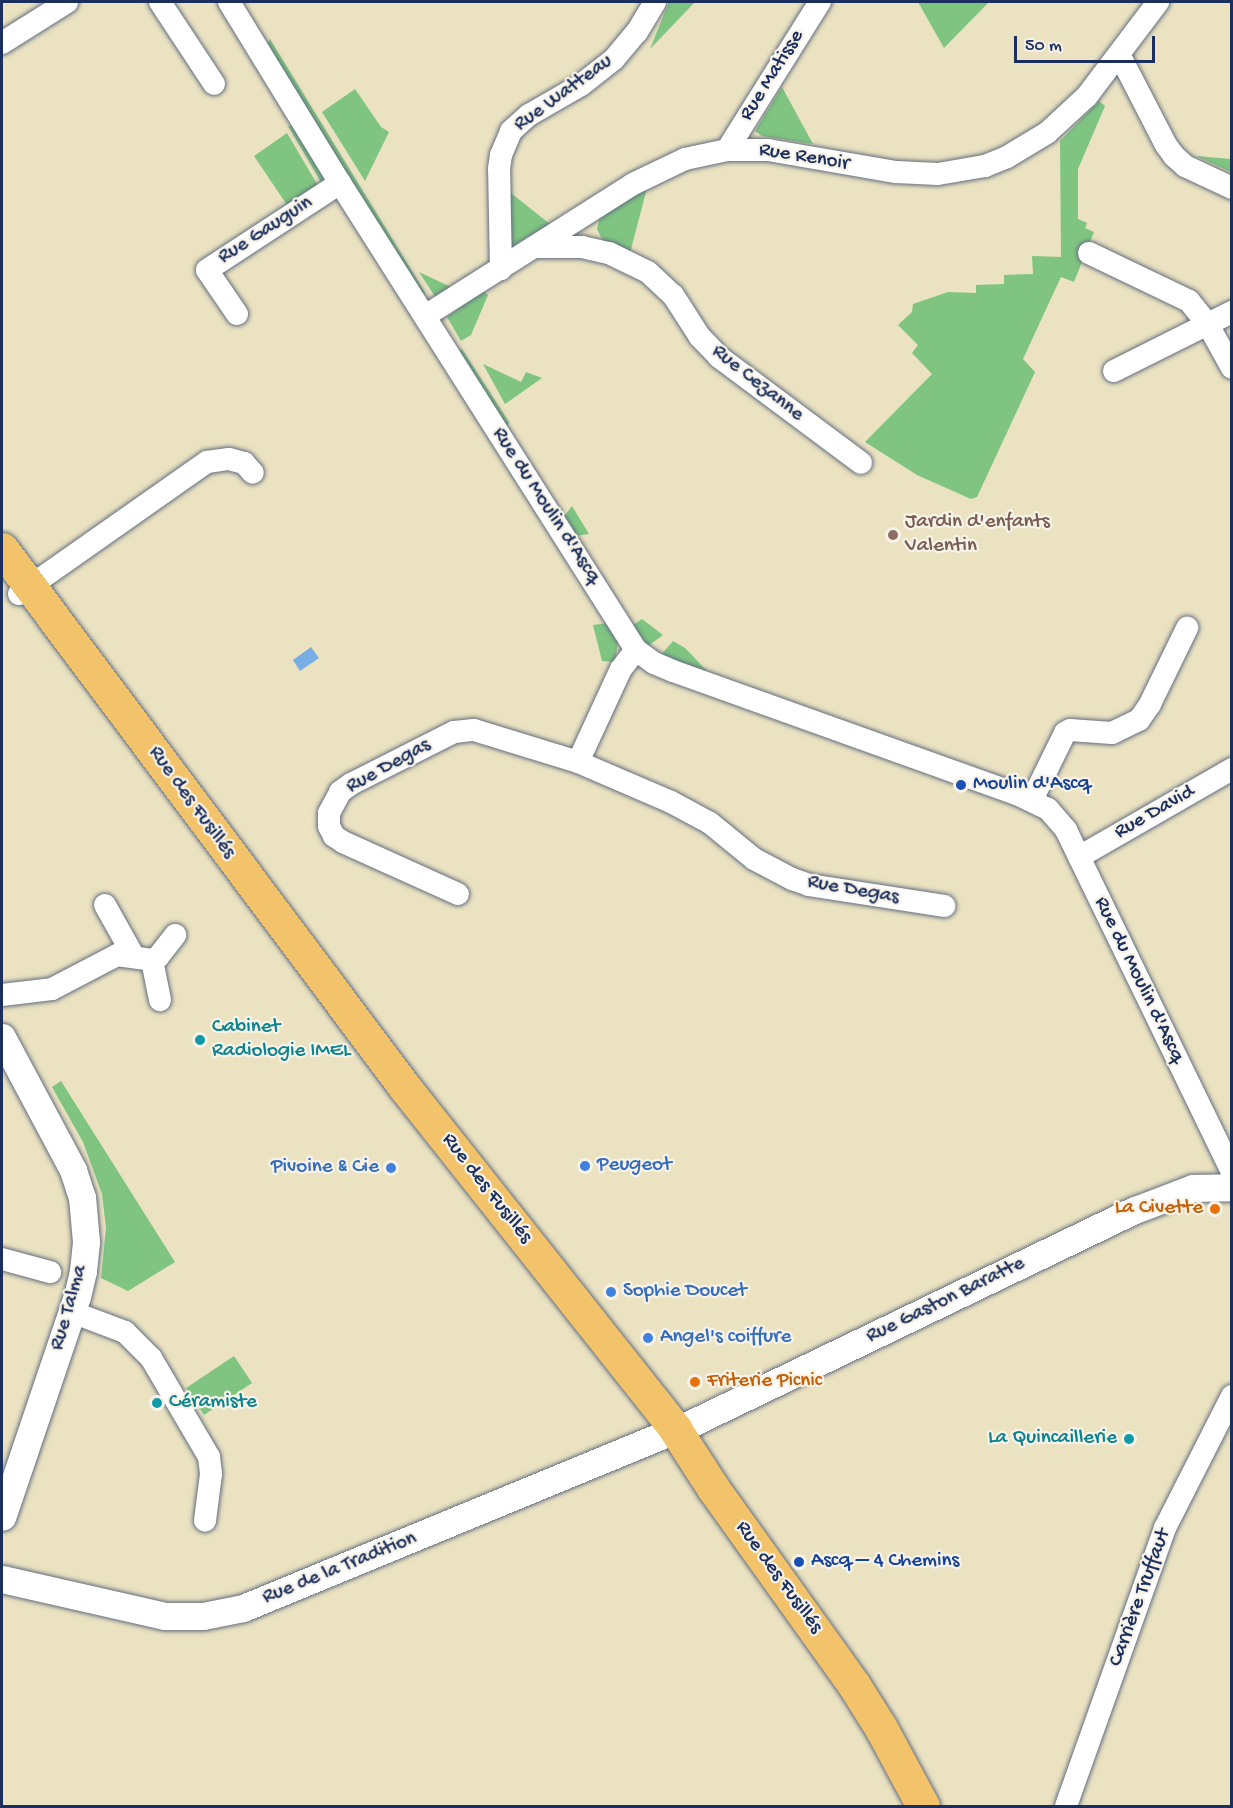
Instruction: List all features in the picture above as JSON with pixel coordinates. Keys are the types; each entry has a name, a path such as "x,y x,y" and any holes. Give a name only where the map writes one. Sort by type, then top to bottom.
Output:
{"main road":[{"name":"Rue des Fusillés","path":"2,549 16,585 260,922 465,1190 577,1329 666,1433 752,1544 854,1685 881,1728 923,1806"},
{"name":"Rue des Fusillés","path":"666,1433 872,1743 905,1806"}],"street":[{"path":"2,43 68,2"},
{"path":"160,2 214,84"},
{"name":"Rue du Moulin d'Ascq","path":"229,2 340,183 636,650 654,663 673,671 1032,800 1058,818 1232,1172"},
{"name":"Rue Watteau","path":"501,268 499,169 501,155 511,131 528,115 571,91 614,59 637,32 655,2"},
{"name":"Rue Matisse","path":"727,150 820,2"},
{"name":"Rue Renoir","path":"425,316 667,166 727,150 768,150 868,168 918,174 947,173 985,166 1007,157 1054,127 1087,96 1158,2"},
{"path":"1119,54 1166,145 1174,156 1185,166 1232,188"},
{"name":"Rue Gauguin","path":"237,314 207,270 340,183"},
{"name":"Rue Cezanne","path":"591,212 589,231 593,239 609,253"},
{"name":"Rue Cezanne","path":"536,247 582,247 609,253 630,262 658,279 673,295 700,337 719,357 861,463"},
{"path":"1089,253 1189,301 1207,323 1232,368"},
{"path":"1114,371 1232,312"},
{"path":"16,585 207,462 229,459 244,463 253,473"},
{"path":"1032,800 1065,733 1070,730 1112,733 1139,720 1150,704 1187,628"},
{"path":"578,762 621,669 636,650"},
{"name":"Rue Degas","path":"458,894 343,842 334,836 329,826 329,813 340,792 351,784 454,732 464,730 487,732 578,762 691,812 710,823 754,859 792,879 809,885 944,906"},
{"name":"Rue David","path":"1079,857 1232,769"},
{"path":"105,904 143,958 160,1000"},
{"path":"2,995 19,991 52,989 111,957 158,957 175,935"},
{"name":"Rue Talma","path":"2,1037 59,1138 80,1190 86,1229 85,1258 72,1312 2,1517"},
{"name":"Rue Gaston Baratte","path":"666,1433 704,1418 1135,1210 1193,1188 1232,1187"},
{"path":"2,1259 50,1272"},
{"path":"72,1312 125,1332 152,1359 209,1457 211,1474 206,1521"},
{"name":"Carrière Truffaut","path":"1066,1806 1165,1528 1232,1396"},
{"name":"Rue de la Tradition","path":"2,1579 165,1616 223,1614 262,1602 666,1433"}],"green space":[{"path":"669,2 695,2 650,49"},
{"path":"918,2 989,2 944,48"},
{"path":"270,39 426,294 421,293 267,44"},
{"path":"782,87 813,144 762,136 755,131"},
{"path":"355,89 381,127 389,132 365,181 322,112"},
{"path":"1099,101 1105,106 1078,169 1078,219 1087,223 1085,228 1094,232 1074,282 1061,277 1023,359 1035,372 977,497 971,499 917,475 865,442 932,374 912,353 918,345 898,325 912,312 913,304 948,292 976,293 976,285 1004,284 1004,275 1033,274 1032,256 1061,257 1060,141"},
{"path":"288,126 295,126 326,176 322,184"},
{"path":"287,133 317,184 315,190 289,208 254,156"},
{"path":"1196,156 1231,159 1231,172"},
{"path":"647,188 630,253 603,241 597,229 600,217"},
{"path":"507,190 550,224 513,246 510,245"},
{"path":"419,272 455,289 436,298"},
{"path":"484,291 488,295 471,335 461,341 447,317"},
{"path":"462,349 509,422 507,427 457,351"},
{"path":"483,364 521,382 526,372 542,378 505,404"},
{"path":"572,506 589,534 575,536 563,518"},
{"path":"642,619 663,635 648,646 633,625"},
{"path":"608,623 618,642 615,662 602,661 593,625"},
{"path":"673,641 685,648 710,674 661,655"},
{"path":"61,1081 175,1262 128,1291 101,1278 106,1228 102,1194 83,1142 52,1087"},
{"path":"234,1356 252,1383 204,1415 186,1388"}],"water":[{"path":"311,647 319,658 300,671 293,660"}],"place":[{"name":"Jardin d'enfants Valentin","path":"893,535"},
{"name":"Moulin d'Ascq","path":"961,785"},
{"name":"Cabinet Radiologie IMEL","path":"200,1040"},
{"name":"Peugeot","path":"585,1166"},
{"name":"Pivoine & Cie","path":"391,1168"},
{"name":"La Civette","path":"1215,1209"},
{"name":"Sophie Doucet","path":"611,1292"},
{"name":"Angel's coiffure","path":"648,1338"},
{"name":"Friterie Picnic","path":"695,1382"},
{"name":"Céramiste","path":"157,1403"},
{"name":"La Quincaillerie","path":"1129,1439"},
{"name":"Ascq – 4 Chemins","path":"799,1562"}]}
